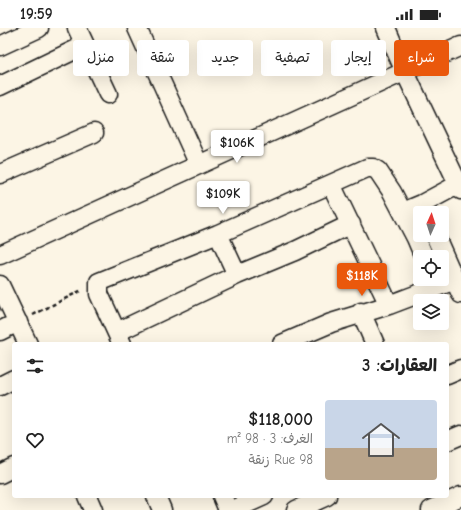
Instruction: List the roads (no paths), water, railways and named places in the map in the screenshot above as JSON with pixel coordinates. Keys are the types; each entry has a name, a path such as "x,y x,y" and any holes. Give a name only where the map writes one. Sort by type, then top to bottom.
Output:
{"street":[{"path":"0,46 39,28"},
{"path":"77,28 83,40"},
{"path":"136,28 199,165"},
{"path":"386,28 394,47"},
{"path":"449,52 461,46"},
{"path":"0,86 73,51"},
{"path":"100,76 108,94"},
{"path":"0,255 396,76"},
{"path":"407,76 455,165 460,186 429,206"},
{"path":"0,174 94,133"},
{"path":"351,224 295,251 236,275 119,338 99,294 99,282 218,234 358,171 370,168 378,171 392,192 421,250"},
{"path":"331,184 389,305"},
{"path":"403,212 413,211"},
{"path":"218,234 236,275"},
{"path":"438,242 458,287"},
{"path":"0,285 27,342"},
{"path":"292,342 331,323 361,312 389,305 428,286"},
{"path":"361,312 374,342"},
{"path":"0,331 18,322"},
{"path":"449,374 461,369"},
{"path":"0,386 12,380"},
{"path":"449,440 461,435"},
{"path":"0,474 12,468"},
{"path":"431,510 461,496"},
{"path":"157,498 162,510"},
{"path":"223,498 228,510"},
{"path":"233,510 260,498"},
{"path":"291,498 296,510 323,498"}]}
